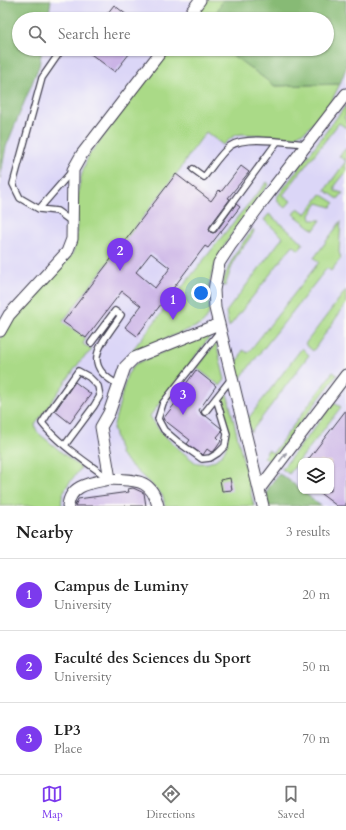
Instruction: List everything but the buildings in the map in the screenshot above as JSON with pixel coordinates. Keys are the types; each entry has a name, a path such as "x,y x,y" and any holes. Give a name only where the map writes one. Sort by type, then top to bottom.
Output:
{"street":[{"path":"191,12 200,0"},
{"path":"0,331 9,315 67,252 72,239 73,170 82,154 158,56"},
{"path":"263,506 260,488 250,454 215,308 214,290 219,263 263,201 346,94"},
{"path":"110,479 101,427 109,413 125,367 134,358 220,328"},
{"path":"260,488 346,374"},
{"path":"68,506 69,498 83,484 110,479 141,481 151,488 158,506"}],"lane":[{"path":"57,56 42,78 13,184 20,198 39,210 57,211 72,222"},
{"path":"193,169 204,177 225,151 237,142 258,140 307,144"},
{"path":"212,229 277,142"},
{"path":"39,210 73,170"},
{"path":"91,343 115,311 121,315 97,351 96,364 102,374 119,385"},
{"path":"216,398 227,434 225,446 218,454 210,458 202,459 164,430 158,419 163,403 220,328"},
{"path":"65,445 69,439 94,406 100,396 98,386 89,377 78,371 42,423 48,431 64,444 70,448 75,453 110,479"},
{"path":"205,412 232,379"}],"shaded area":[{"path":"51,0 346,0 346,506 0,506 0,178 6,147 39,66 41,56 334,56 334,12 49,12"}],"green space":[{"path":"0,0 51,0 49,12 12,12 12,56 41,56 39,66 6,147 0,178"},
{"path":"208,0 223,0 217,12 199,12"},
{"path":"223,0 346,0 346,68 340,84 275,86 234,56 334,56 334,12 217,12"},
{"path":"165,56 234,56 275,86 340,84 331,102 307,130 294,137 242,134 235,135 223,145 206,132 181,168 63,321 86,338 83,344 92,350 81,360 35,425 37,432 81,468 65,490 62,506 0,506 0,339 10,323 72,255 76,242 78,190 82,172 89,155"},
{"path":"346,105 346,115 344,118 346,119 346,128 339,123 283,195 291,201 285,208 278,202 277,197"},
{"path":"346,148 346,161 339,156"},
{"path":"346,161 346,172 335,186 335,191 343,193 338,199 325,190"},
{"path":"267,182 269,184 228,239 221,251 210,281 209,312 205,320 200,325 130,353 240,214"},
{"path":"321,194 335,203 331,207 318,203 310,215 311,220 321,220 314,230 293,214 298,208 306,214"},
{"path":"269,214 303,243 299,250 293,245 229,327 226,312 283,237 264,220"},
{"path":"341,221 339,252 341,258 331,271 327,268 238,381 236,365 243,350 248,353 319,262 314,258"},
{"path":"253,229 254,231 252,235 235,258 225,286 222,285 234,256"},
{"path":"346,290 346,304 313,351 305,344"},
{"path":"215,330 150,416 159,430 196,463 209,463 219,457 225,450 227,443 227,425 221,398 222,395 226,394 228,397 254,506 165,506 163,496 121,456 113,428 127,375 135,364"},
{"path":"216,343 225,380 220,386 197,368"},
{"path":"302,348 309,355 251,432 247,420"},
{"path":"333,372 337,375 271,462 264,457 268,450 273,453"},
{"path":"334,403 341,407 301,458 298,458 298,462 289,474 282,469"},
{"path":"279,474 298,488 298,494 306,494 321,506 268,506 267,492 272,482"}],"place":[{"name":"Faculté des Sciences du Sport","path":"120,271"},
{"name":"Campus de Luminy","path":"173,320"},
{"name":"LP3","path":"183,415"}]}
